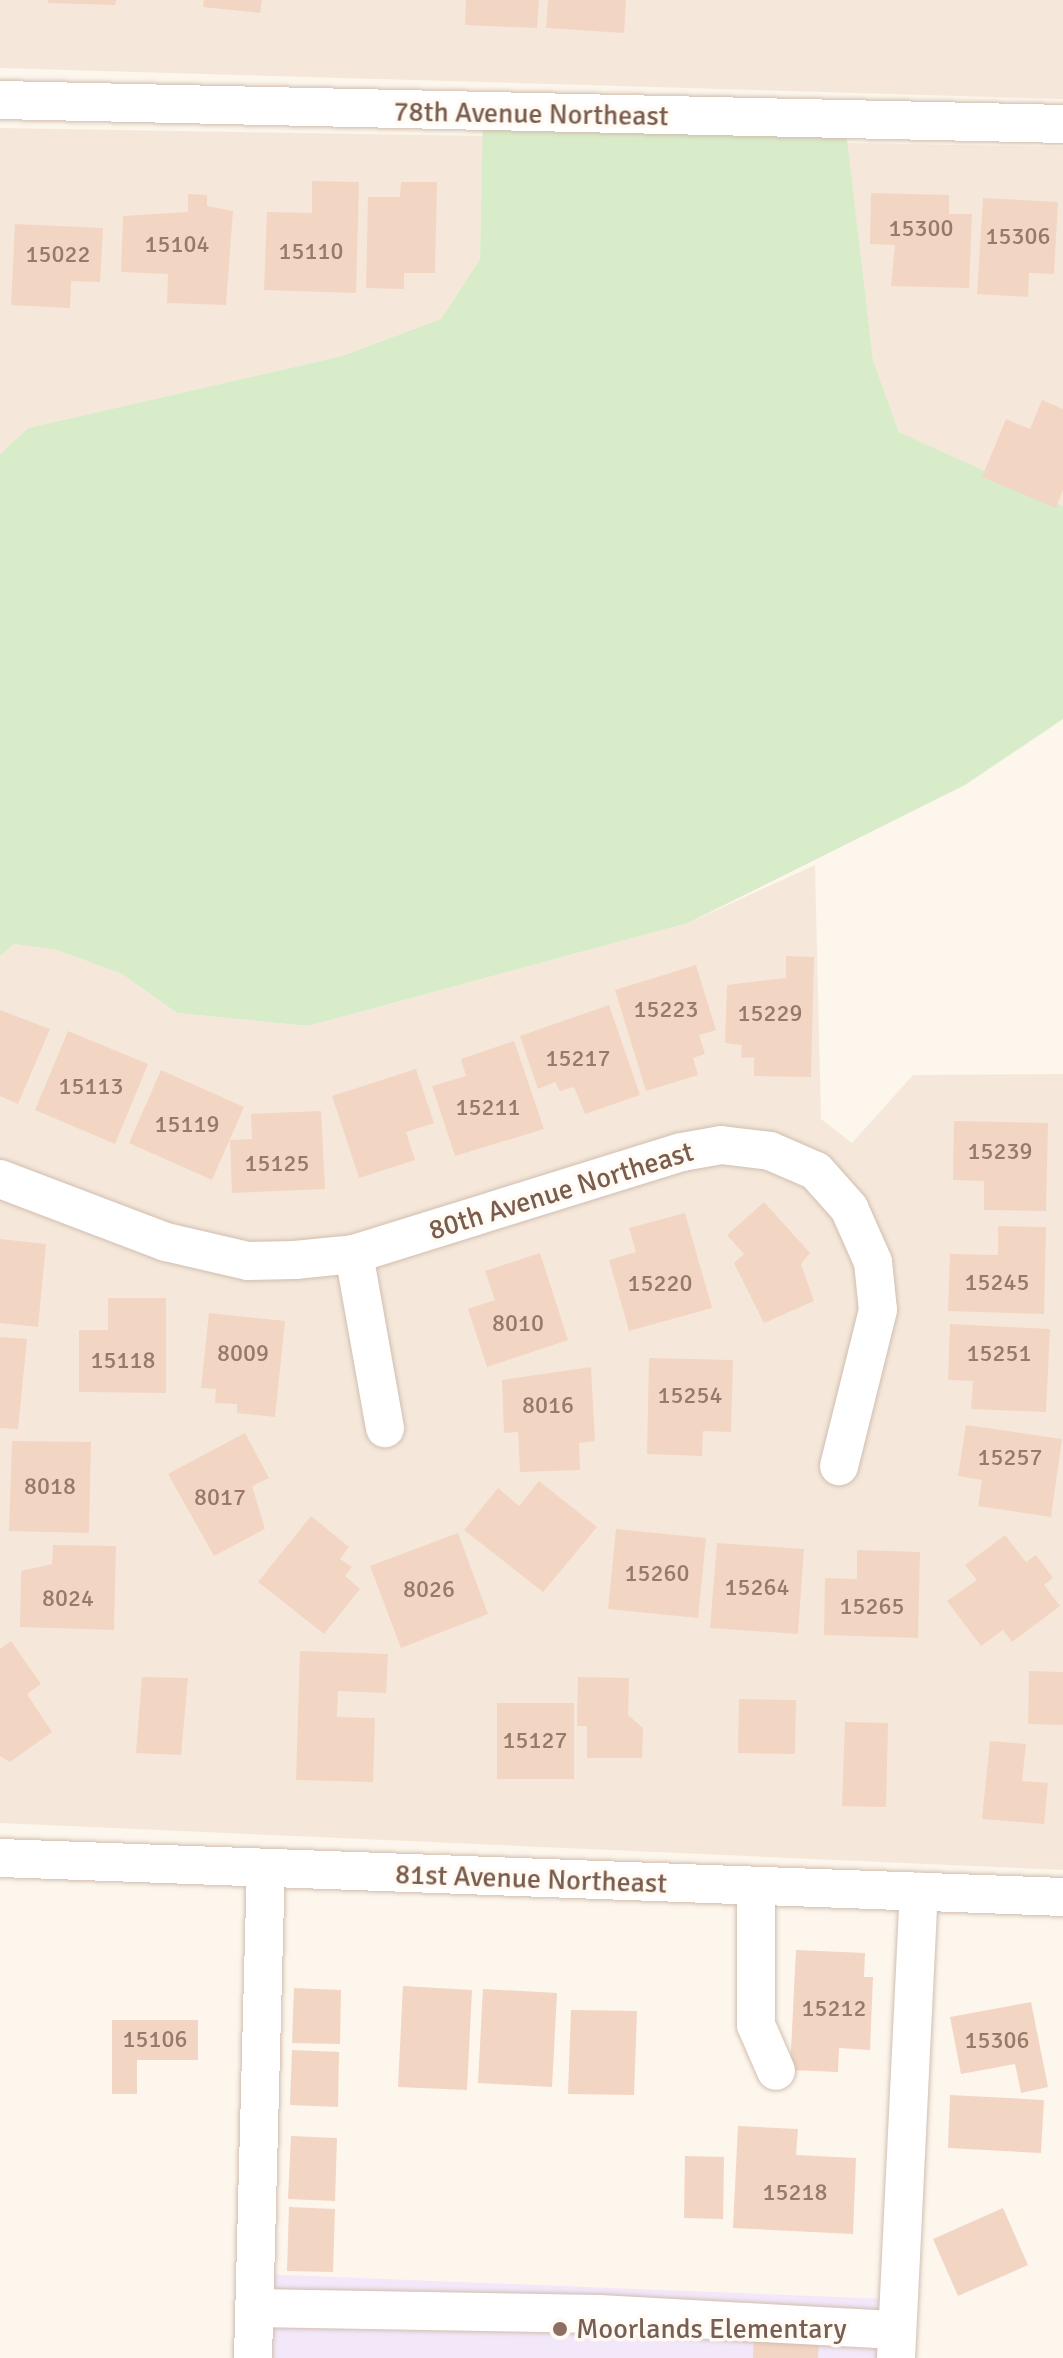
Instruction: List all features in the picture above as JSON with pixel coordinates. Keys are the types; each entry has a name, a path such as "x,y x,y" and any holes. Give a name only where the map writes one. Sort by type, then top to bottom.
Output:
{"street":[{"name":"78th Avenue Northeast","path":"0,100 1063,124"},
{"name":"80th Avenue Northeast","path":"0,1179 166,1242 248,1261 354,1254 721,1145 770,1151 816,1171 859,1230 873,1262 878,1310 839,1466"},
{"path":"354,1254 385,1428"},
{"name":"81st Avenue Northeast","path":"0,1858 1063,1897"},
{"path":"253,2358 266,1869"},
{"path":"756,1887 756,2025 776,2071"},
{"path":"254,2308 599,2314 896,2344 919,1892"}],"shaded area":[{"path":"0,0 1063,0 1063,99 0,68"},
{"path":"0,128 483,136 480,259 441,319 342,356 28,428 0,454"},
{"path":"847,143 1063,147 1063,506 899,432 873,360"},
{"path":"815,865 821,1119 852,1143 913,1075 1063,1074 1063,1870 0,1823 0,956 14,944 57,950 122,974 177,1013 308,1026 688,923"},
{"name":"Moorlands Elementary","path":"236,2273 887,2299 885,2358 233,2358"}],"green space":[{"path":"483,113 845,122 873,360 899,432 1063,506 1063,719 965,785 688,923 308,1026 177,1013 122,974 57,950 14,944 0,956 0,454 28,428 342,356 441,319 480,259"}],"building":[{"path":"48,0 116,0 115,5 48,3"},
{"path":"204,0 262,0 260,13 203,7"},
{"path":"466,0 539,0 537,28 465,25"},
{"path":"548,0 626,0 624,33 546,28"},
{"path":"312,181 359,182 356,293 264,290 267,212 312,213"},
{"path":"401,182 437,182 435,273 404,273 404,289 366,288 368,197 400,197"},
{"path":"871,193 949,195 949,214 972,214 969,288 891,286 895,245 870,244"},
{"path":"188,194 207,195 207,206 233,211 226,305 167,303 168,274 121,272 123,216 188,212"},
{"path":"983,198 1058,202 1054,274 1029,273 1028,297 977,294"},
{"path":"15,224 103,228 100,282 71,281 70,308 11,305"},
{"path":"1042,400 1063,409 1063,490 1056,508 982,477 1006,419 1030,429"},
{"path":"786,956 814,957 811,1077 754,1076 754,1057 741,1058 742,1045 725,1043 727,985 786,978"},
{"path":"696,965 716,1030 699,1035 705,1054 693,1058 698,1075 646,1091 615,990"},
{"path":"609,1005 640,1095 585,1114 574,1087 560,1091 555,1082 538,1089 520,1036"},
{"path":"0,1010 50,1029 18,1104 0,1096"},
{"path":"68,1031 148,1064 115,1144 35,1110"},
{"path":"514,1041 544,1129 455,1156 432,1086 466,1076 461,1059"},
{"path":"416,1069 434,1123 406,1132 415,1160 359,1178 332,1096"},
{"path":"161,1070 244,1107 212,1180 129,1143"},
{"path":"321,1111 325,1189 232,1193 230,1140 252,1139 251,1114"},
{"path":"954,1121 1048,1123 1046,1211 984,1210 984,1181 953,1180"},
{"path":"764,1202 810,1253 801,1264 814,1301 764,1323 734,1263 744,1254 727,1235"},
{"path":"685,1213 712,1308 629,1331 609,1260 636,1252 629,1228"},
{"path":"998,1226 1046,1227 1044,1314 948,1311 950,1254 998,1255"},
{"path":"0,1239 46,1244 38,1327 0,1323"},
{"path":"540,1253 568,1340 487,1367 468,1309 495,1300 485,1271"},
{"path":"108,1298 166,1298 166,1393 79,1392 79,1330 108,1330"},
{"path":"209,1313 285,1321 275,1417 237,1413 237,1404 215,1403 216,1389 201,1388"},
{"path":"950,1324 1050,1329 1046,1412 971,1409 973,1381 948,1380"},
{"path":"0,1337 27,1339 18,1429 0,1428"},
{"path":"649,1358 733,1360 731,1432 703,1431 702,1456 647,1454"},
{"path":"591,1367 595,1441 579,1443 580,1470 520,1472 518,1432 504,1433 502,1380"},
{"path":"966,1425 1062,1439 1051,1517 978,1506 982,1480 958,1476"},
{"path":"245,1433 269,1478 252,1486 265,1529 214,1556 168,1474"},
{"path":"12,1441 91,1442 89,1533 9,1531"},
{"path":"539,1481 597,1527 543,1592 464,1530 498,1488 519,1506"},
{"path":"311,1516 349,1547 340,1559 352,1567 345,1576 360,1589 324,1634 258,1582"},
{"path":"616,1529 706,1538 698,1618 608,1609"},
{"path":"458,1533 488,1614 401,1648 370,1566"},
{"path":"1005,1535 1026,1562 1036,1555 1053,1578 1044,1585 1060,1606 1012,1642 1003,1630 981,1646 947,1601 977,1580 965,1565"},
{"path":"717,1543 804,1549 798,1634 710,1628"},
{"path":"53,1545 116,1546 114,1630 20,1627 21,1571 52,1564"},
{"path":"857,1550 920,1552 918,1638 824,1635 825,1578 857,1579"},
{"path":"11,1641 41,1684 27,1694 52,1732 10,1762 0,1756 0,1649"},
{"path":"300,1651 388,1654 386,1693 338,1691 337,1717 375,1718 373,1782 296,1780"},
{"path":"1029,1671 1063,1672 1063,1725 1028,1724"},
{"path":"142,1677 188,1678 181,1755 136,1753"},
{"path":"578,1677 629,1678 628,1715 643,1728 642,1758 587,1758 587,1726 577,1726"},
{"path":"739,1699 796,1700 795,1754 738,1753"},
{"path":"497,1703 574,1703 574,1779 497,1779"},
{"path":"845,1722 888,1723 886,1807 842,1806"},
{"path":"990,1741 1026,1744 1022,1781 1048,1783 1044,1824 982,1819"},
{"path":"796,1950 865,1953 864,1977 873,1977 870,2050 839,2048 838,2072 790,2070"},
{"path":"403,1986 472,1990 467,2090 398,2087"},
{"path":"294,1988 341,1990 340,2044 292,2043"},
{"path":"483,1989 557,1993 552,2087 478,2083"},
{"path":"1031,2002 1048,2087 1021,2093 1015,2064 961,2074 950,2017"},
{"path":"571,2010 637,2011 634,2095 568,2094"},
{"path":"112,2020 198,2020 198,2060 137,2060 137,2094 112,2094"},
{"path":"292,2050 339,2052 338,2107 290,2105"},
{"path":"950,2095 1044,2100 1041,2153 948,2148"},
{"path":"738,2126 798,2129 796,2155 856,2158 853,2234 733,2228"},
{"path":"291,2136 337,2138 335,2201 288,2199"},
{"path":"685,2156 724,2157 723,2219 684,2218"},
{"path":"289,2207 335,2209 333,2272 287,2271"},
{"path":"1003,2208 1028,2265 958,2296 933,2239"},
{"path":"754,2338 819,2342 818,2358 753,2358"}],"place":[{"name":"Moorlands Elementary","path":"560,2329"}]}
